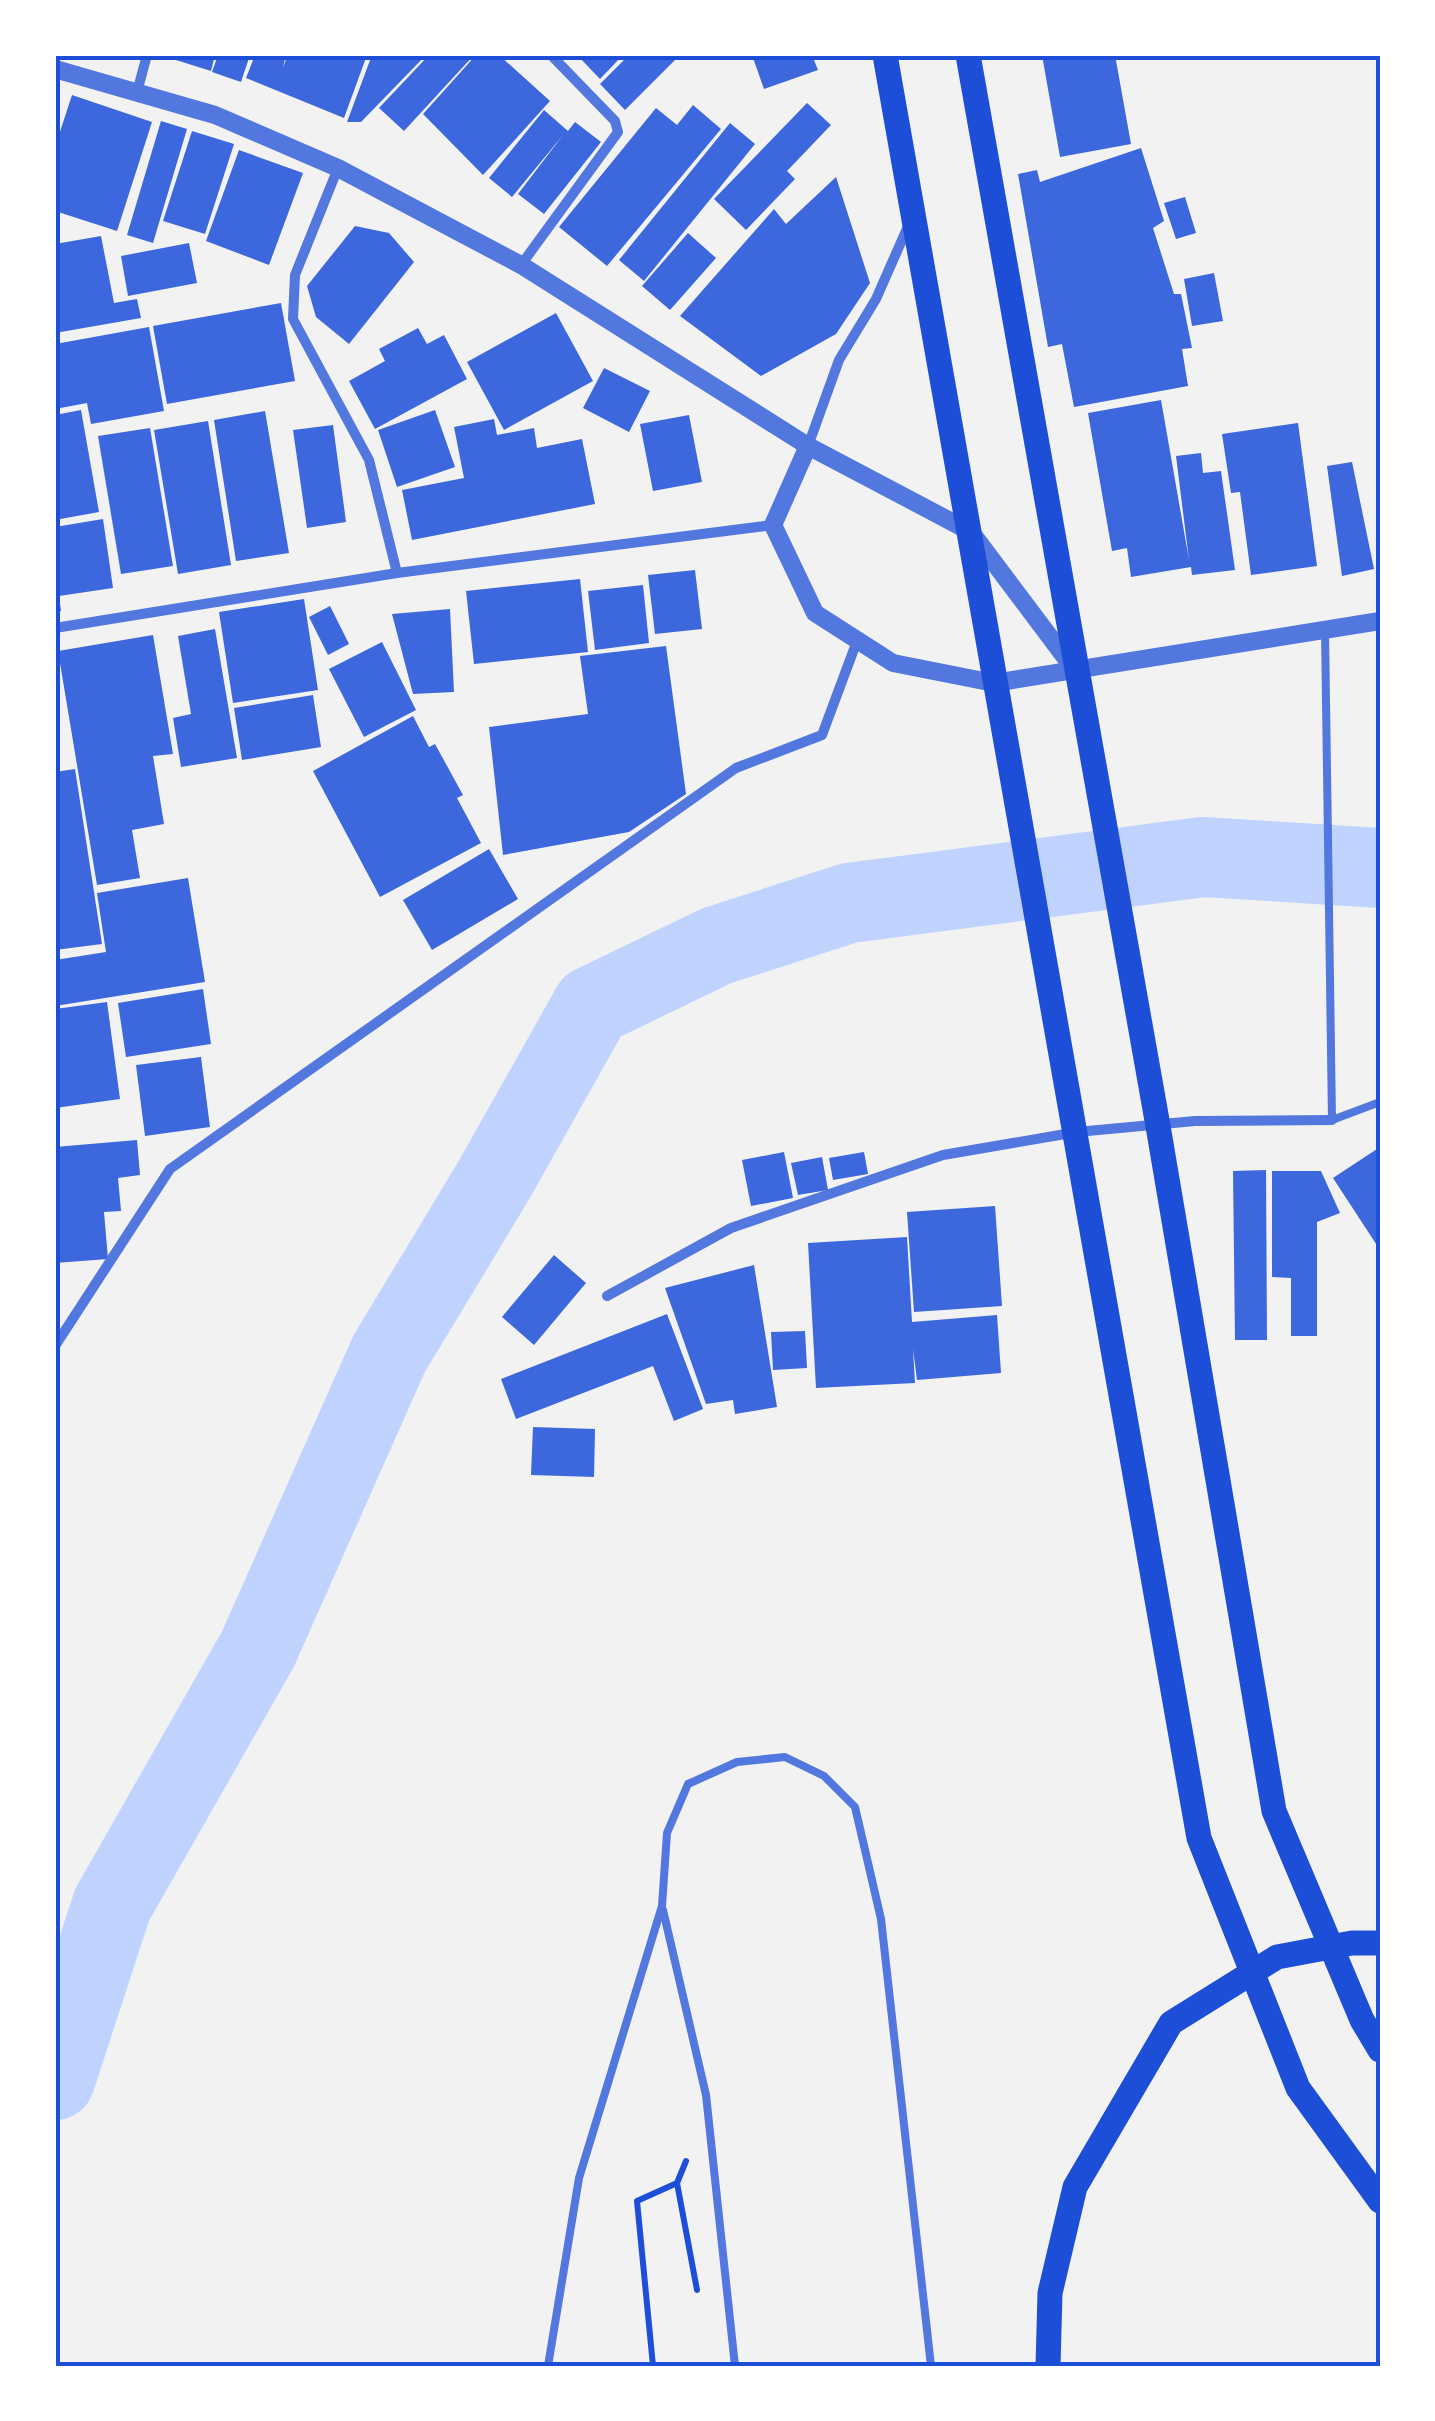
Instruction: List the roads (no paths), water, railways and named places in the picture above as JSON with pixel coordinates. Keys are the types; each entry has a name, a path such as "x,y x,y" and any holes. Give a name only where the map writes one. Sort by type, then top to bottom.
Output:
{"main road":[{"path":"885,55 1198,1838 1298,2088 1380,2201"},
{"path":"968,55 1158,1126 1274,1812 1362,2020 1380,2050"},
{"path":"1048,2366 1050,2293 1075,2187 1171,2024 1277,1957 1352,1942 1380,1942"}],"street":[{"path":"136,92 146,55"},
{"path":"521,265 618,132 616,120 551,55"},
{"path":"55,69 215,114 338,168 521,265 808,446 971,532 1074,669"},
{"path":"338,168 294,274 292,319 370,460 397,573"},
{"path":"913,214 876,299 839,360 808,446 773,524 815,613 893,663 994,684 1380,621"},
{"path":"55,628 397,573 773,524"},
{"path":"55,1346 170,1169 736,768 822,735 857,640"},
{"path":"608,1296 731,1228 944,1155 1077,1132 1194,1120 1332,1120"}],"lane":[{"path":"1324,630 1332,1120 1380,1102"},
{"path":"548,2366 579,2178 662,1906 667,1832 688,1784 736,1762 786,1757 824,1776 856,1808 881,1919 931,2366"},
{"path":"662,1906 706,2095 735,2366"}],"waterway":[{"path":"55,2080 112,1905 258,1649 389,1354 494,1180 592,1006 716,946 849,903 1203,857 1380,868"}]}
